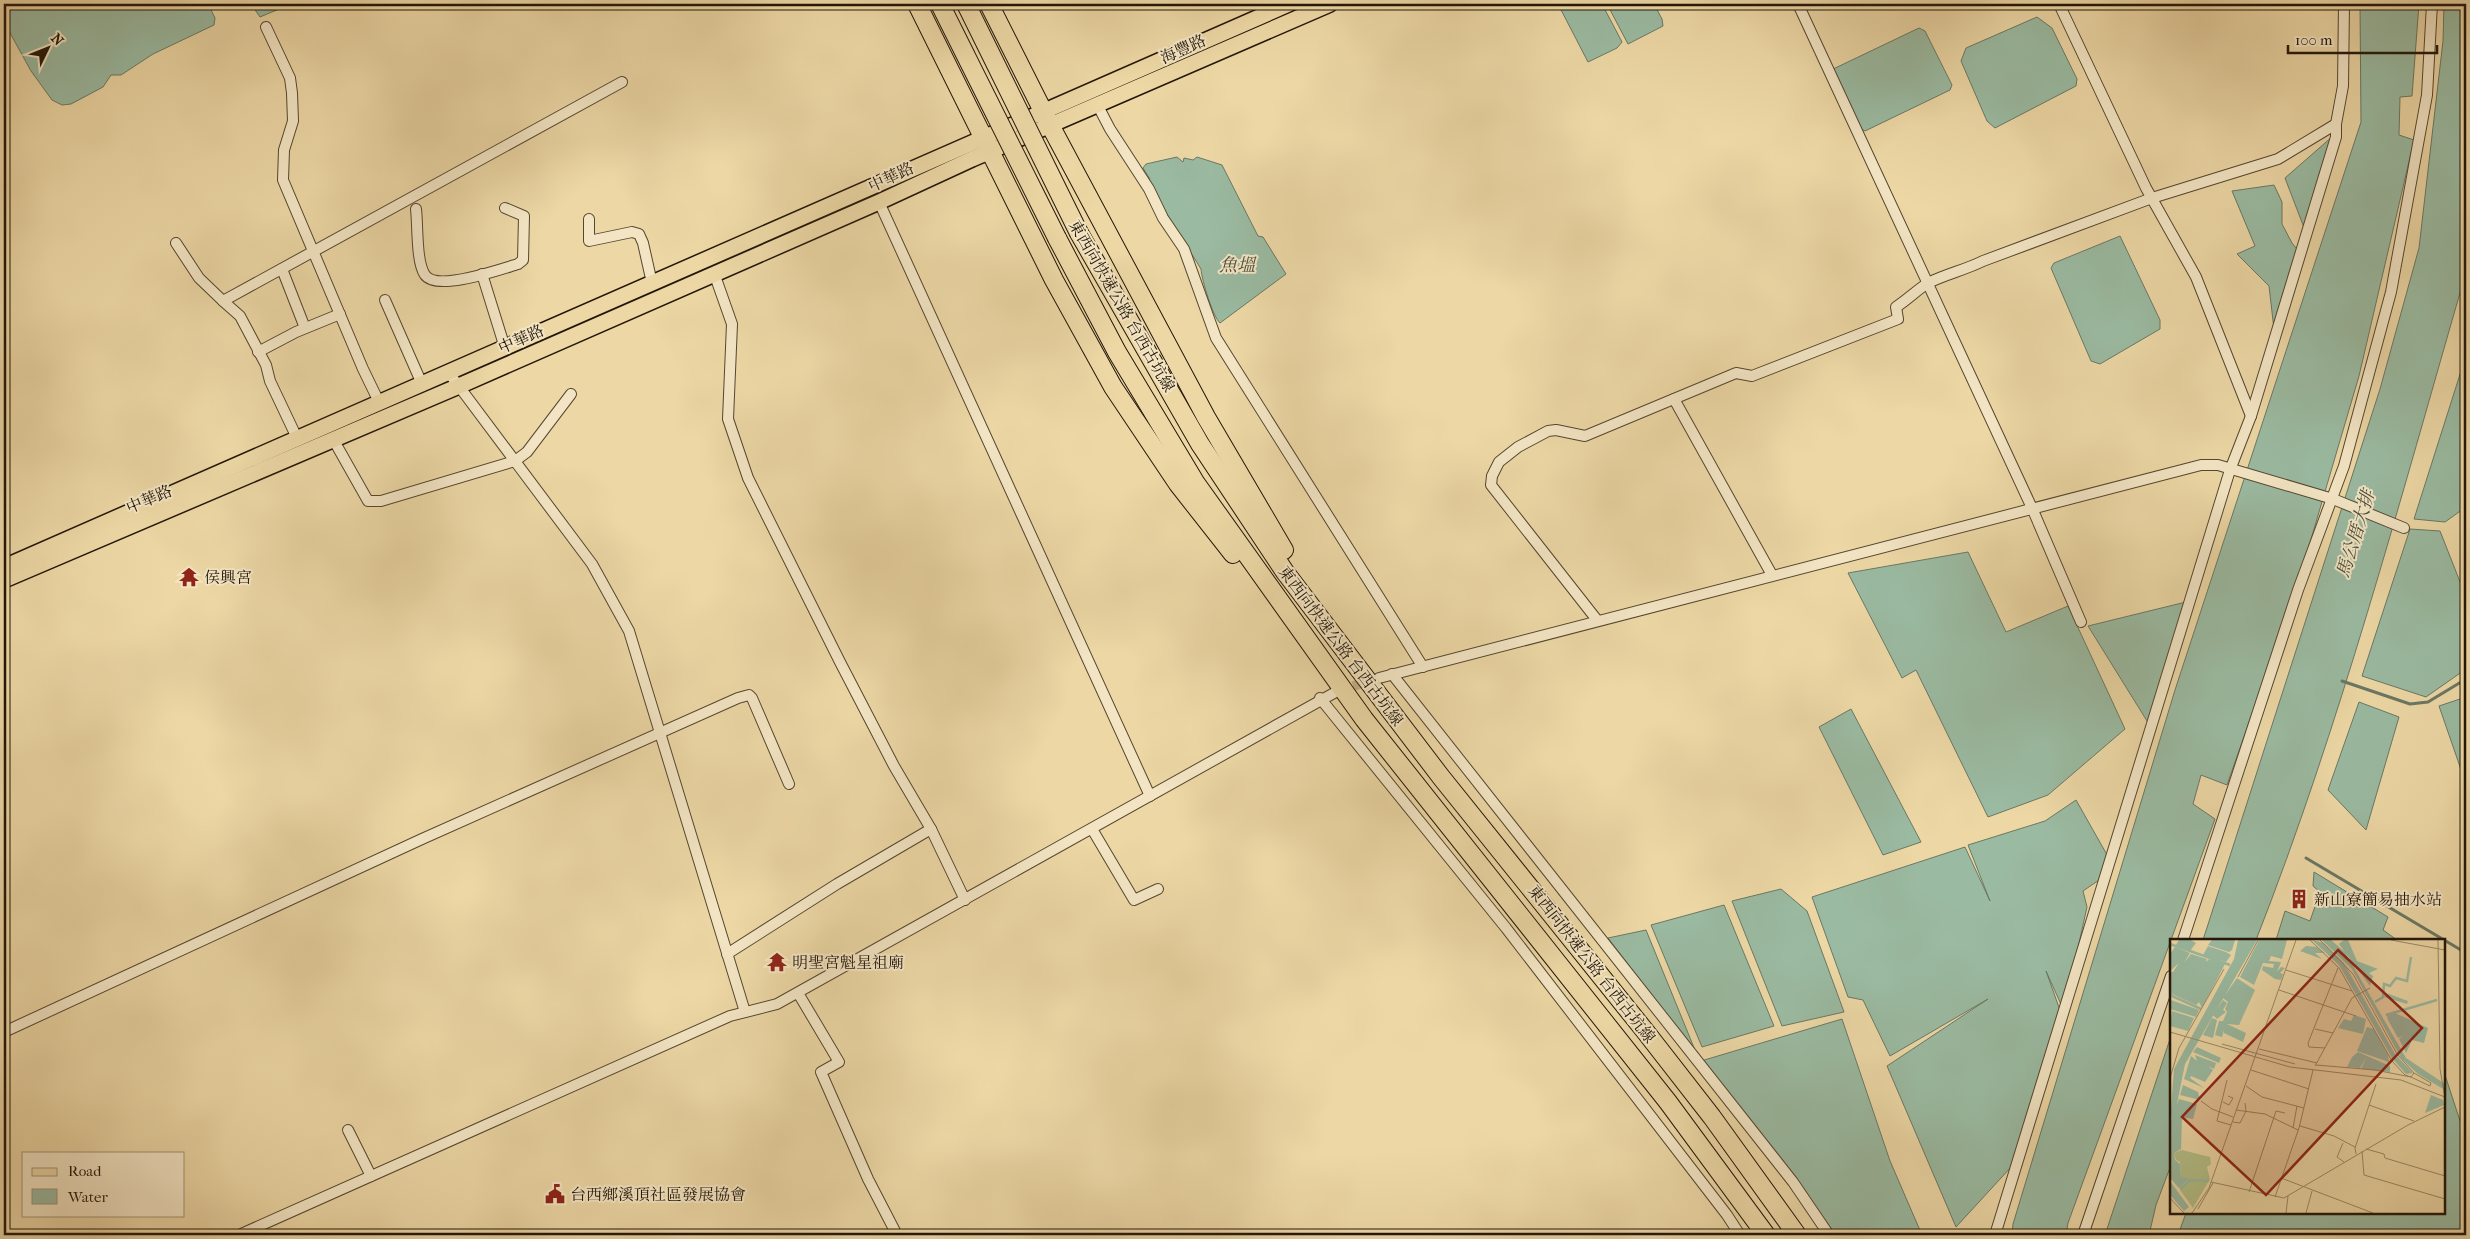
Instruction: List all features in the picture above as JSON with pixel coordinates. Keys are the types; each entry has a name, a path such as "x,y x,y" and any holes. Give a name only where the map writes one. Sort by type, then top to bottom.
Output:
{"highway":[{"path":"917,4 988,143 1054,280 1113,387 1178,484 1364,719"},
{"name":"東西向快速公路 台西古坑線","path":"940,4 1057,238 1117,352 1195,482 1364,719 1460,837 1668,1102 1766,1235"},
{"name":"東西向快速公路 台西古坑線","path":"966,4 1079,233 1200,444 1284,572 1475,819 1645,1031 1712,1118 1797,1235"},
{"path":"989,4 1047,119 1206,417 1264,518 1382,699"}],"main road":[{"name":"海豐路","path":"1047,119 1290,4"},
{"name":"海豐路","path":"1047,119 1098,106 1330,4"},
{"name":"中華路","path":"4,567 652,283 1047,119"},
{"name":"中華路","path":"4,580 458,386 879,202 988,143"}],"street":[{"path":"1798,4 2032,508 2081,622"},
{"path":"2060,4 2146,188 2196,277 2251,416"},
{"path":"1995,1235 2230,470 2251,416 2336,138 2336,124 2342,86 2344,4"},
{"path":"2183,939 2298,590 2332,500 2391,292 2427,95 2432,4"},
{"path":"266,27 290,78 292,93 292,121 284,150 283,180 379,402"},
{"path":"223,301 622,82"},
{"path":"1098,106 1110,129 1149,189 1163,218 1184,249 1216,338 1423,667"},
{"path":"1597,620 1491,485 1492,476 1499,462 1518,447 1548,431 1556,430 1585,436 1736,373 1752,376 1898,319 1896,307 1927,284 1959,270 1966,270 1983,261 2152,198 2278,159 2336,124"},
{"path":"879,202 1150,796"},
{"path":"416,209 421,265 426,276 432,281 441,282 482,274 518,264 523,260 524,216 505,208"},
{"path":"588,219 589,241 632,232 639,234 643,243 652,283"},
{"path":"176,243 199,278 240,316 296,438"},
{"path":"282,269 305,328"},
{"path":"714,273 732,324 728,419 748,478 858,697 894,766 931,829 965,900"},
{"path":"482,274 505,348"},
{"path":"385,300 422,384"},
{"path":"258,352 305,328 340,314"},
{"path":"449,373 592,564 629,631 736,988 745,1012"},
{"path":"333,439 368,501 381,501 515,461 527,452 571,394"},
{"path":"1674,399 1772,575"},
{"path":"1379,678 2201,465 2218,465 2332,500 2404,528"},
{"path":"1392,674 1793,1182 1829,1235"},
{"path":"244,1234 730,1016 777,1004 1092,829 1320,698 1334,692"},
{"path":"4,1032 185,947 659,733 749,695 790,784"},
{"path":"1320,698 1511,934 1698,1177 1740,1235"},
{"path":"727,954 837,884 931,829"},
{"path":"1092,829 1134,900 1158,889"},
{"path":"2083,1235 2170,979"},
{"path":"798,993 839,1062 821,1072 868,1179 897,1235"},
{"path":"348,1130 371,1176"}],"water":[{"path":"4,4 208,4 215,18 214,25 153,54 121,75 111,75 103,87 71,104 62,105 52,100 31,71 4,22"},
{"path":"251,4 291,4 260,17"},
{"path":"1558,4 1602,4 1622,42 1617,48 1588,62"},
{"path":"1607,4 1654,4 1662,19 1663,26 1628,44"},
{"path":"2360,4 2419,4 2412,96 2400,97 2399,135 2414,140 2359,376 2299,580 2227,785 2201,775 2193,804 2215,819 2068,1223 2066,1235 2012,1235 2013,1224 2175,690 2361,122"},
{"name":"馬公厝大排","path":"2444,4 2466,4 2466,265 2464,279 2368,612 2342,695 2315,778 2256,939 2203,939 2380,389 2419,248 2443,41"},
{"path":"2037,17 2052,28 2077,79 2076,86 1995,128 1987,121 1961,61 1966,48"},
{"path":"1919,28 1925,31 1952,85 1950,90 1865,131 1852,123 1829,71"},
{"path":"2333,136 2308,238 2285,178"},
{"name":"魚塭","path":"1177,157 1183,162 1184,158 1193,160 1197,157 1222,165 1258,236 1263,237 1286,274 1220,323 1214,314 1208,298 1201,269 1147,182 1150,179 1143,168 1146,164"},
{"path":"2274,185 2282,202 2282,224 2292,243 2301,254 2275,338 2269,286 2237,254 2255,246 2232,191"},
{"path":"2120,236 2160,320 2160,329 2100,364 2091,361 2051,268 2054,263"},
{"path":"2466,346 2466,507 2445,522 2414,519 2462,368"},
{"path":"2410,529 2440,531 2466,597 2466,669 2426,697 2362,676"},
{"path":"1968,552 2006,632 2068,606 2125,729 2048,795 1988,817 1916,670 1902,678 1848,573"},
{"path":"2190,601 2152,729 2088,626"},
{"path":"2466,697 2466,784 2439,706"},
{"path":"2359,702 2399,717 2366,830 2328,790"},
{"path":"1851,709 1921,842 1883,855 1819,727"},
{"path":"2076,800 2110,860 2105,876 2083,891 2087,907 2064,1011 2046,971 2061,1013 2012,1166 1956,1227 1887,1066 1988,999 1890,1056 1863,1000 1848,997 1812,897 1965,847 1990,901 1968,845 2045,821"},
{"path":"2314,872 2388,917 2383,930 2396,939 2276,939 2285,911 2310,921 2320,892 2313,886"},
{"path":"1781,889 1807,911 1844,1012 1782,1026 1732,901"},
{"path":"1724,905 1774,1026 1702,1047 1651,925"},
{"path":"1646,930 1697,1055 1608,938"},
{"path":"1842,1019 1890,1161 1922,1235 1834,1235 1797,1183 1701,1061"},
{"path":"2170,1039 2170,1168 2156,1205 2149,1235 2105,1235"},
{"path":"2445,1075 2466,1139 2466,1235 2178,1235 2186,1214 2445,1214"}],"waterway":[{"path":"2342,681 2410,704 2428,702 2466,679"},
{"path":"2306,858 2442,939"},
{"path":"2445,941 2466,953"}],"tunnel":[{"path":"1339,691 1371,680"}],"place":[{"name":"侯興宮","path":"189,577"},
{"name":"新山寮簡易抽水站","path":"2299,899"},
{"name":"明聖宮魁星祖廟","path":"777,962"},
{"name":"台西鄉溪頂社區發展協會","path":"555,1194"}]}
